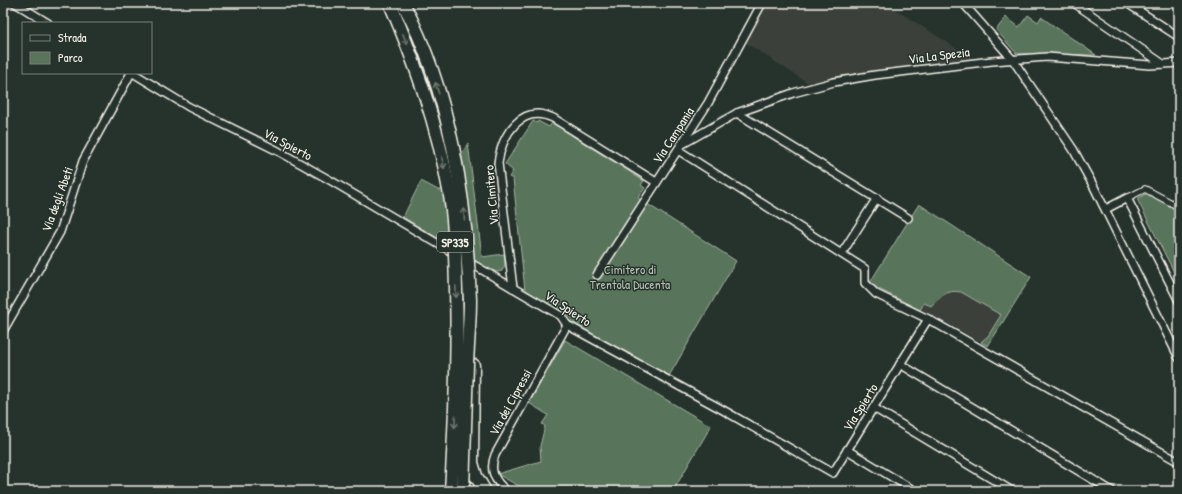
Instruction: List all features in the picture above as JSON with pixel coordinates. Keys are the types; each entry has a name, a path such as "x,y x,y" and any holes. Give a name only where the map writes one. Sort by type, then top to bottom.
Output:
{"highway":[{"name":"SP335","path":"390,3 426,93 449,190 455,247 457,317 456,411 451,491"},
{"name":"SP335","path":"403,3 426,54 443,108 457,162 464,211 470,301 463,491"},
{"path":"470,301 473,330 472,463 476,476 484,491"}],"street":[{"path":"14,3 46,22"},
{"name":"Via Campania","path":"597,276 656,182 696,122 726,71 762,3"},
{"path":"963,3 1013,60 1073,149 1106,209 1179,358"},
{"path":"1074,3 1163,64"},
{"path":"1127,3 1179,37"},
{"name":"Via La Spezia","path":"680,147 737,113 793,93 834,82 924,69 1047,57 1150,65 1179,63"},
{"name":"Via degli Abeti","path":"3,331 60,232 84,161 131,74"},
{"name":"Via Spierto","path":"134,74 189,107 278,151 328,178 561,316 567,325 723,410 833,473 928,318"},
{"name":"Via Cimitero","path":"513,288 498,163 500,150 516,122 523,117 538,113 553,118 656,182"},
{"path":"737,113 908,218"},
{"path":"696,122 711,128"},
{"path":"680,147 865,269 866,283 876,294 928,318 1179,462"},
{"path":"1106,209 1146,189 1179,207"},
{"path":"842,253 877,198"},
{"path":"1128,198 1179,300"},
{"name":"Via dei Cipressi","path":"507,491 498,484 492,470 495,454 567,325"},
{"path":"900,364 1112,491"},
{"path":"874,408 1012,491"},
{"path":"847,450 915,491"}],"shaded area":[{"path":"767,3 885,3 973,59 875,70 811,85 746,43"},
{"path":"955,291 961,292 1001,315 988,336 981,342 920,310 925,303 930,306 945,293"}],"green space":[{"path":"1028,15 1038,22 1041,17 1096,55 1017,54 996,30 1006,17 1019,27"},
{"name":"Cimitero di Trentola Ducenta","path":"533,121 537,123 538,121 549,127 552,123 644,181 641,185 645,188 638,198 736,261 669,376 570,323 572,318 525,290 513,179 509,177 513,171 505,164"},
{"path":"468,143 482,257 504,254 505,265 502,271 497,272 485,267 403,217 421,181 440,191"},
{"path":"1147,193 1179,211 1179,282 1137,199"},
{"path":"919,204 1031,277 988,346 981,342 988,336 1001,315 961,292 956,291 944,294 931,306 924,303 920,310 869,284"},
{"path":"565,340 711,426 673,491 528,491 497,474 541,461 540,446 545,426 542,424 548,415 529,403"}]}
